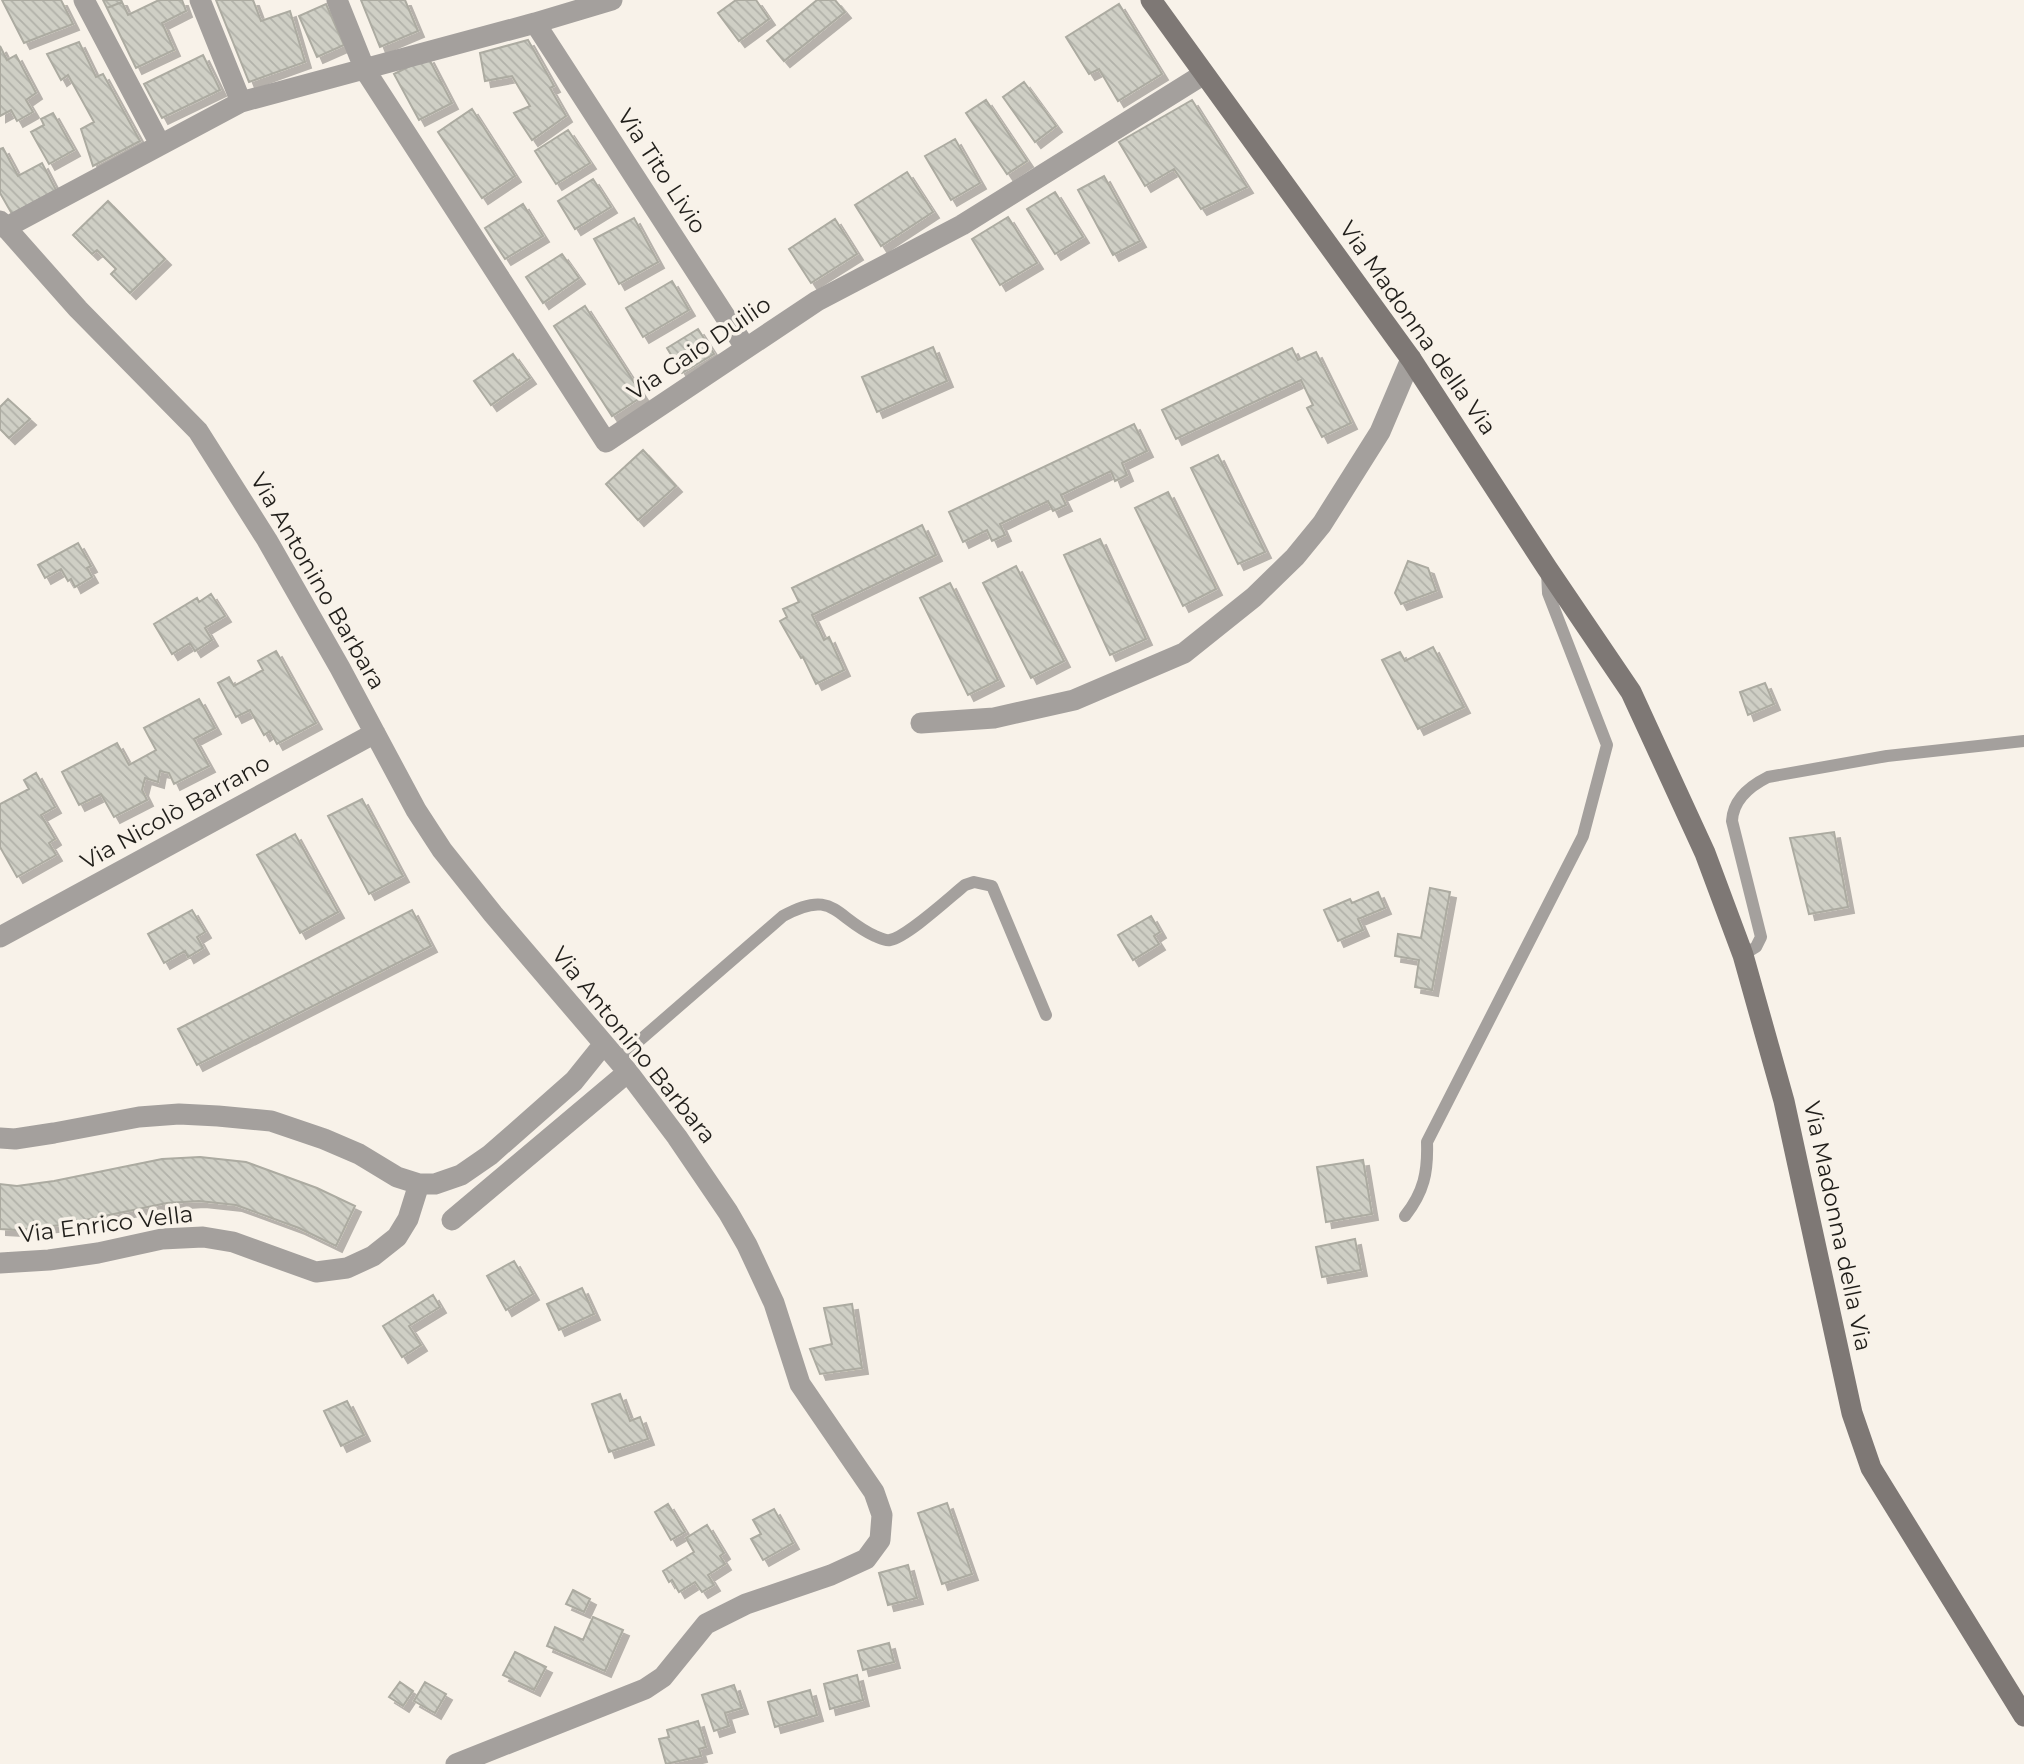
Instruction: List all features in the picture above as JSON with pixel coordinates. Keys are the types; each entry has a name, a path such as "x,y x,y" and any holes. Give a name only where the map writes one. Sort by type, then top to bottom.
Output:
{"street":[{"path":"84,0 160,145"},
{"path":"200,0 241,102"},
{"path":"337,0 365,69"},
{"path":"3,224 241,102 612,0"},
{"name":"Via Madonna della Via","path":"1151,0 1411,359 1631,692 1705,853 1743,955 1784,1101 1852,1413 1871,1468 2024,1717"},
{"name":"Via Tito Livio","path":"535,23 745,347"},
{"name":"Via Gaio Duilio","path":"365,69 606,442 817,301 962,225 1204,74"},
{"name":"Via Antonino Barbara","path":"3,224 78,309 198,431 267,540 416,810 442,850 616,1059 677,1137 747,1245 774,1303 800,1384 874,1492 882,1516 880,1540 866,1559 831,1575 746,1604 706,1624 663,1677 645,1689 456,1764"},
{"path":"921,723 994,718 1074,700 1184,653 1254,597 1295,557 1322,524 1380,432 1411,359"},
{"name":"Via Nicolò Barrano","path":"0,937 374,733"},
{"path":"0,1138 15,1139 139,1117 179,1114 271,1121 359,1154 397,1177 419,1184 435,1184 461,1175 490,1155 574,1081 616,1059"},
{"path":"452,1220 616,1059"},
{"name":"Via Enrico Vella","path":"0,1263 49,1261 162,1239 203,1237 233,1242 316,1272 347,1268 373,1255 397,1237 408,1219 419,1184"}],"lane":[{"path":"1405,1216 1418,1200 1428,1165 1427,1142 1583,836 1607,745 1548,593 1547,568"},
{"path":"1743,955 1756,947 1761,937 1732,821 1733,811 1752,785 1768,777 1886,756 2024,741"},
{"path":"616,1059 783,916 801,906 814,903 826,905 839,911 871,935 892,940 905,933 965,885 974,882 992,886 1046,1015"}],"building":[{"path":"2,0 61,0 73,24 24,43"},
{"path":"103,0 121,0 122,2 107,8"},
{"path":"159,0 182,0 186,11 162,23 174,50 136,68 107,8 122,2 128,15"},
{"path":"216,0 253,0 261,21 290,11 305,62 249,82"},
{"path":"361,0 405,0 418,31 380,47"},
{"path":"736,0 756,0 769,19 739,41 718,13"},
{"path":"817,0 835,0 845,12 784,61 767,41"},
{"path":"326,4 344,45 317,57 299,16"},
{"path":"1119,4 1162,74 1118,101 1099,69 1089,74 1066,37"},
{"path":"528,40 554,86 550,88 566,116 532,140 514,113 530,106 512,76 485,81 480,53"},
{"path":"79,42 96,77 103,74 140,141 93,166 81,129 94,122 68,75 61,80 47,54"},
{"path":"0,46 7,60 16,55 36,93 26,100 33,112 17,121 11,110 0,116"},
{"path":"203,55 220,90 162,118 144,84"},
{"path":"428,57 452,103 419,120 394,74"},
{"path":"1024,82 1056,126 1035,142 1003,97"},
{"path":"986,100 1027,161 1007,174 966,113"},
{"path":"1192,100 1247,187 1201,209 1174,169 1145,186 1119,142"},
{"path":"472,109 515,176 482,198 438,132"},
{"path":"53,113 74,150 49,164 31,132 44,125 41,119"},
{"path":"568,130 590,163 556,184 535,151"},
{"path":"955,139 980,183 951,200 925,156"},
{"path":"3,148 18,176 42,163 56,190 12,214 0,193 0,149"},
{"path":"907,172 933,212 881,246 855,205"},
{"path":"1104,176 1140,241 1113,255 1078,190"},
{"path":"593,179 611,207 575,229 558,201"},
{"path":"1055,192 1083,237 1055,254 1027,209"},
{"path":"108,201 165,259 130,293 111,274 116,269 97,250 92,254 73,235"},
{"path":"523,204 543,236 505,259 485,228"},
{"path":"1008,217 1037,263 1000,285 972,239"},
{"path":"634,218 658,262 619,284 594,239"},
{"path":"835,219 857,254 811,283 789,249"},
{"path":"562,254 579,278 543,303 526,277"},
{"path":"672,281 689,310 643,337 626,308"},
{"path":"585,306 643,396 612,416 554,326"},
{"path":"698,329 714,354 682,373 667,348"},
{"path":"933,347 947,381 877,412 862,377"},
{"path":"1292,348 1298,360 1316,352 1351,423 1322,437 1307,408 1313,405 1301,380 1176,439 1162,410"},
{"path":"513,354 530,378 491,405 474,381"},
{"path":"8,399 30,419 9,438 0,429 0,407"},
{"path":"1134,424 1147,451 1122,463 1127,475 1115,481 1111,471 1061,495 1066,505 1053,511 1048,501 1000,524 1005,535 992,541 987,530 963,542 949,512"},
{"path":"643,450 676,486 638,520 606,484"},
{"path":"1218,455 1265,552 1238,564 1191,468"},
{"path":"1168,492 1216,589 1183,606 1135,508"},
{"path":"922,525 936,555 812,615 824,640 829,637 844,670 816,684 803,657 801,658 780,621 787,617 783,609 799,602 792,588"},
{"path":"1100,539 1146,639 1110,655 1064,555"},
{"path":"78,543 91,566 87,568 92,577 75,587 61,569 45,578 38,565"},
{"path":"1408,561 1428,568 1436,591 1401,604 1395,593"},
{"path":"1016,566 1064,661 1031,678 983,583"},
{"path":"950,583 998,680 968,695 920,598"},
{"path":"211,594 225,616 205,628 212,640 195,651 190,643 172,654 154,624 197,598 199,602"},
{"path":"1433,647 1464,707 1418,729 1382,660 1400,652 1405,661"},
{"path":"276,651 316,723 277,744 270,731 264,735 250,710 236,717 218,683 229,677 234,686 263,670 258,661"},
{"path":"1765,683 1774,704 1748,715 1740,692"},
{"path":"199,699 215,728 194,739 209,766 174,784 169,773 160,771 158,782 145,778 142,790 147,800 114,817 101,794 79,805 62,772 117,743 129,765 156,750 144,728"},
{"path":"36,773 55,807 41,815 55,839 49,843 56,855 17,877 0,847 0,804 29,789 24,780"},
{"path":"362,799 403,876 369,894 328,816"},
{"path":"1834,832 1848,907 1809,914 1790,838"},
{"path":"295,834 338,912 300,933 257,855"},
{"path":"1430,888 1450,892 1432,990 1415,987 1419,960 1395,956 1398,934 1421,938"},
{"path":"1378,892 1385,908 1358,919 1363,930 1338,941 1324,910 1350,899 1352,903"},
{"path":"192,910 205,932 197,937 203,948 188,957 185,951 164,963 148,934"},
{"path":"412,910 431,946 197,1065 178,1029"},
{"path":"1151,916 1160,932 1154,936 1159,944 1133,960 1118,935"},
{"path":"200,1157 246,1162 317,1188 355,1206 336,1246 299,1228 236,1205 199,1201 167,1203 61,1225 17,1230 0,1229 0,1184 17,1186 162,1159"},
{"path":"1363,1160 1372,1214 1326,1222 1317,1167"},
{"path":"1355,1239 1361,1270 1322,1277 1316,1247"},
{"path":"514,1261 533,1294 506,1310 487,1276"},
{"path":"582,1288 594,1314 559,1330 547,1304"},
{"path":"433,1295 440,1307 409,1326 421,1345 402,1357 383,1326"},
{"path":"852,1304 862,1368 820,1374 810,1349 832,1344 824,1308"},
{"path":"620,1394 630,1421 640,1417 648,1439 609,1452 592,1404"},
{"path":"347,1401 364,1435 341,1446 324,1411"},
{"path":"947,1503 972,1574 942,1584 918,1513"},
{"path":"668,1504 685,1532 671,1540 655,1512"},
{"path":"774,1509 793,1543 763,1560 751,1539 761,1534 753,1520"},
{"path":"707,1525 724,1553 720,1556 725,1564 708,1575 714,1585 702,1592 695,1582 679,1592 663,1571 694,1552 686,1538"},
{"path":"908,1565 917,1598 888,1605 879,1573"},
{"path":"573,1590 590,1599 584,1612 566,1604"},
{"path":"593,1617 623,1630 605,1671 547,1646 555,1627 583,1640"},
{"path":"889,1643 894,1662 863,1670 858,1651"},
{"path":"515,1652 546,1667 534,1690 503,1675"},
{"path":"857,1675 863,1700 830,1709 824,1684"},
{"path":"400,1682 413,1691 403,1706 389,1697"},
{"path":"425,1682 446,1694 435,1713 414,1701"},
{"path":"734,1685 742,1708 725,1713 729,1726 714,1731 702,1695"},
{"path":"810,1690 817,1715 775,1727 768,1702"},
{"path":"698,1721 706,1747 699,1749 701,1756 666,1764 659,1739 669,1737 667,1730"}]}
